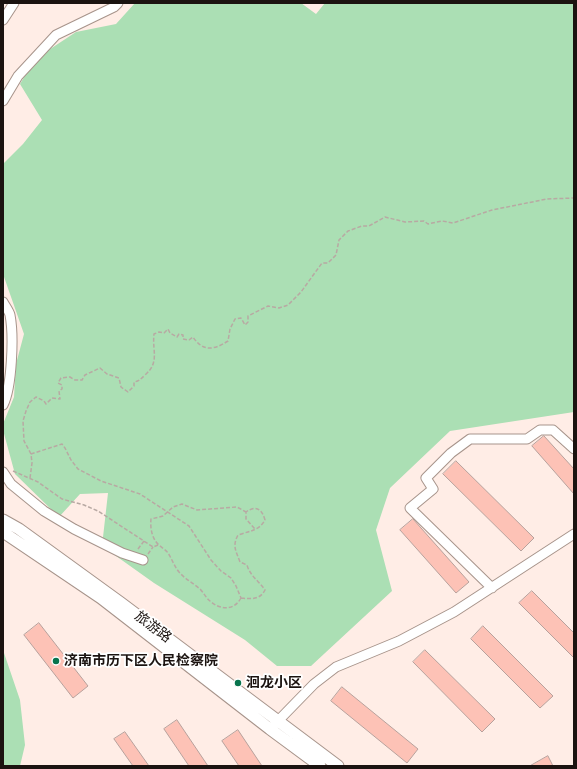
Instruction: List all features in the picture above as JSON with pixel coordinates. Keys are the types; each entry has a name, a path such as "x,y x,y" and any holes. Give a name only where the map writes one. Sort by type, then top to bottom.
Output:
{"main road":[{"name":"旅游路","path":"3,520 19,529 121,603 274,725 320,766"},
{"name":"旅游路","path":"3,532 100,598 274,725 338,766"}],"street":[{"path":"3,20 14,3"},
{"path":"3,101 18,76 56,35 114,7 118,3"},
{"path":"3,302 10,314 12,332 10,372 3,405"},
{"path":"492,588 410,508 433,489 426,478 451,453 470,438 527,439 540,430 554,430 574,449"},
{"path":"6,471 11,484 44,510 74,529 122,553 143,560"},
{"path":"274,725 314,684 336,667 399,641 454,612 574,534"}],"path":[{"path":"30,478 32,463 31,454 24,441 23,421 26,410 30,402 36,397 44,401 46,404 52,398 60,399 59,391 62,389 62,386 58,383 62,378 70,377 75,380 82,380 85,375 100,368 107,374 119,378 121,387 128,392 134,386 134,382 138,381 154,364 154,334 159,332 164,333 168,329 170,333 176,337 178,334 183,335 183,339 189,340 193,337 198,345 202,347 218,348 228,341 230,328 235,319 241,318 245,325 248,322 248,316 268,306 279,308 288,304 301,292 322,263 328,263 336,256 339,240 348,231 362,226 369,226 385,217 406,222 424,221 428,224 442,221 453,223 492,210 547,200 574,198"},
{"path":"31,454 62,444 66,448 71,460 78,468 101,481 140,494 189,526 211,560 221,571 231,578 241,598"},
{"path":"6,471 30,478 47,487 62,499 84,505 98,511 153,547 158,544"},
{"path":"241,598 233,607 226,608 217,606 209,601 201,590 188,581 178,571 167,551 158,544 150,526 151,519 163,516 173,507 182,504 197,510 237,507 246,512"},
{"path":"241,598 253,599 263,594 265,590 258,580 249,573 247,565 240,562 235,549 235,541 238,535 253,532 255,529 262,526 265,520 263,513 257,509 252,508 246,512"},
{"path":"246,512 246,519 255,529"},
{"path":"133,557 144,541"}],"green space":[{"path":"135,3 301,3 316,14 325,3 574,3 574,412 450,431 390,488 376,530 392,591 311,666 277,666 245,640 154,583 102,546 108,493 80,494 59,517 15,474 3,430 3,424 14,397 16,364 24,334 3,274 3,164 23,144 42,120 20,84 35,59 76,32 116,24"},
{"path":"3,650 20,700 25,745 20,766 3,766"}],"building":[{"path":"544,436 574,469 574,494 532,446"},
{"path":"456,461 534,538 521,551 443,474"},
{"path":"413,519 469,582 456,593 400,530"},
{"path":"532,591 574,633 574,658 519,603"},
{"name":"济南市历下区人民检察院","path":"39,623 88,686 73,698 24,635"},
{"path":"483,626 553,696 540,708 471,639"},
{"path":"425,650 495,719 482,732 413,662"},
{"path":"342,687 418,749 407,763 331,701"},
{"path":"177,720 208,766 189,766 164,729"},
{"path":"238,730 262,766 239,766 222,741"},
{"path":"125,732 149,766 133,766 114,739"},
{"path":"548,756 553,766 530,766"}],"place":[{"name":"济南市历下区人民检察院","path":"56,661"},
{"name":"洄龙小区","path":"238,683"}]}
